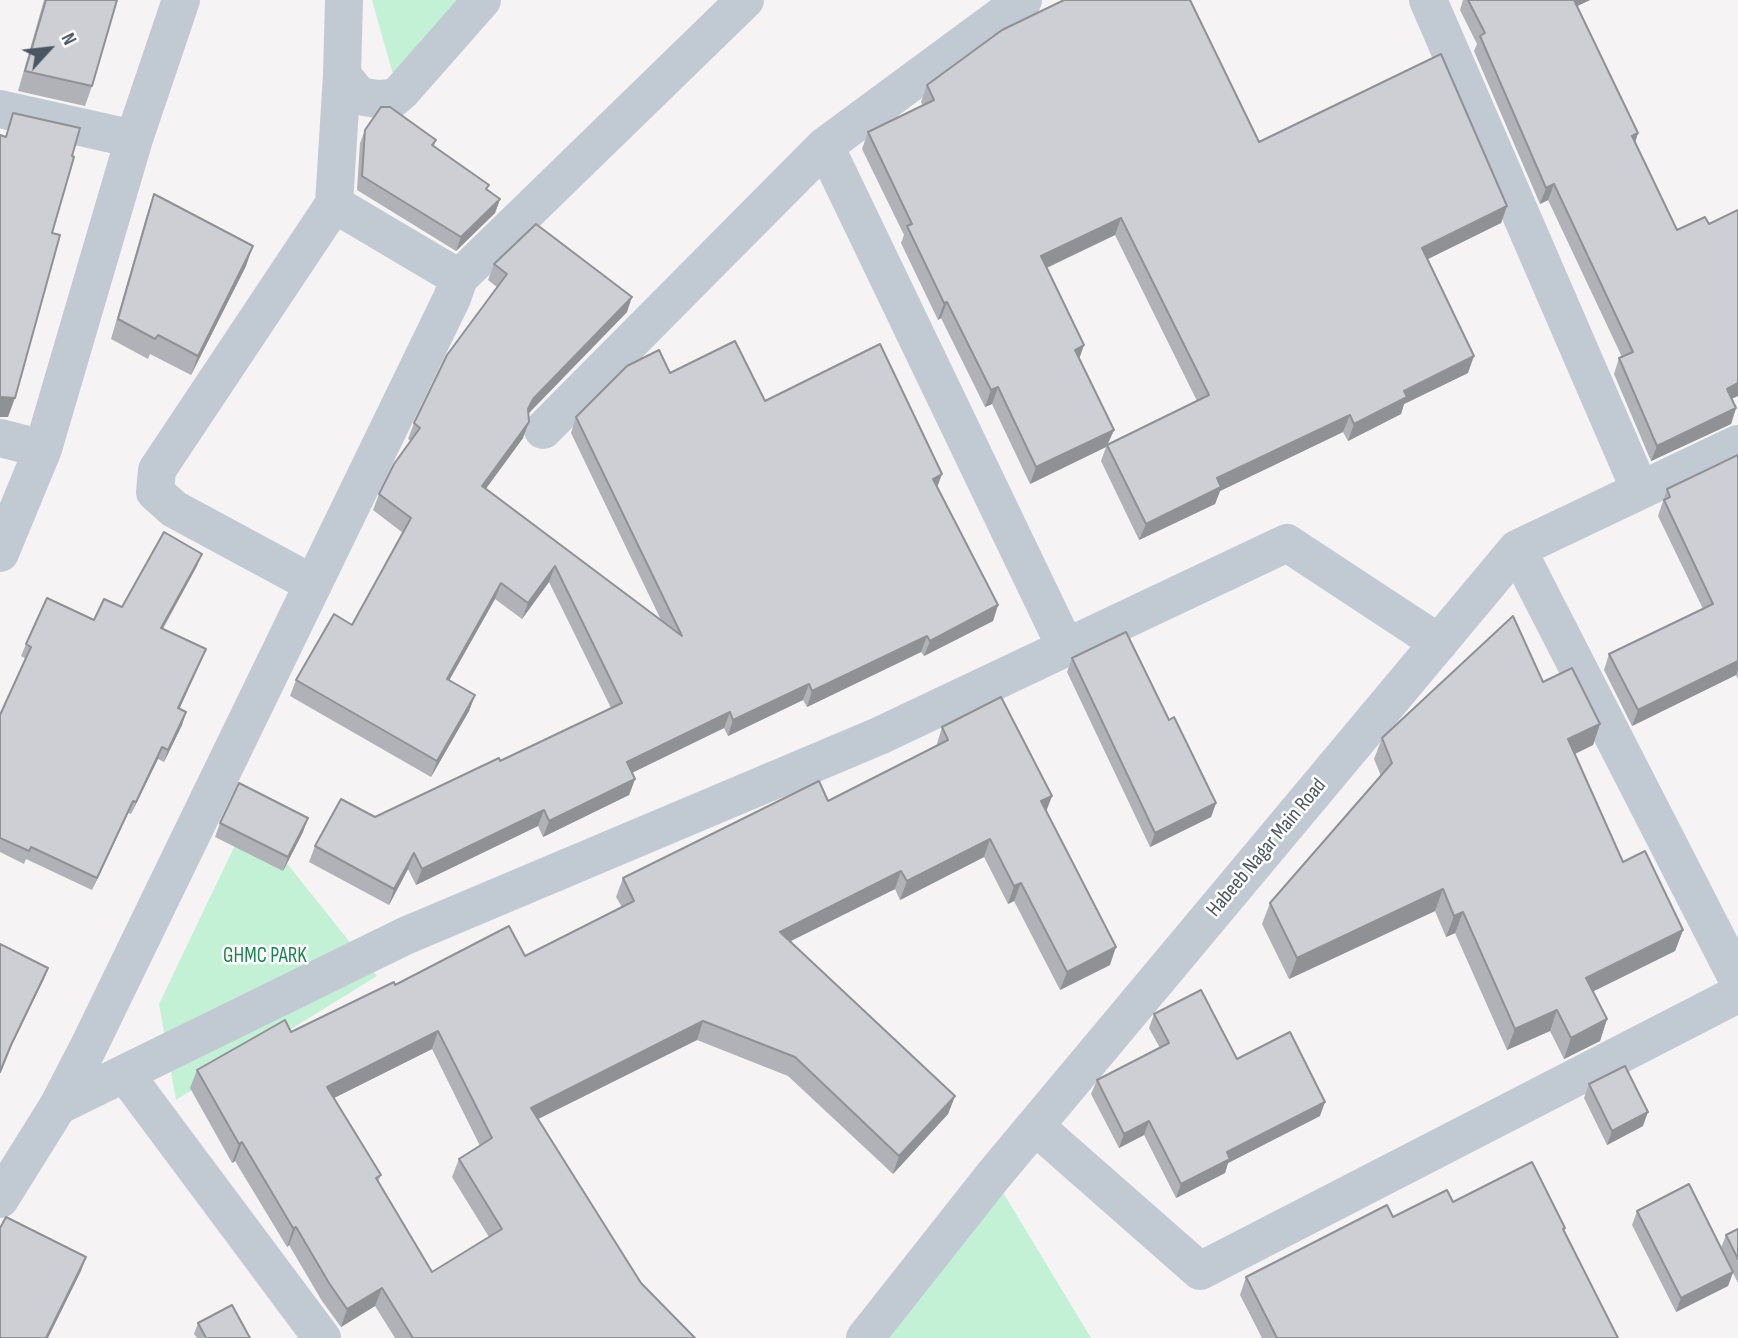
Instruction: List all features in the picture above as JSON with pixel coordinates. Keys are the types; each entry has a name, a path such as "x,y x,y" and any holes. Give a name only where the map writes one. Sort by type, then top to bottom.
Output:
{"street":[{"path":"0,553 43,449 134,139 181,0"},
{"path":"313,584 174,509 155,492 158,470 163,461 334,204 344,0"},
{"path":"342,75 359,96 394,98 482,0"},
{"path":"0,1199 58,1106 459,278 745,0"},
{"path":"543,430 825,146 1023,0"},
{"path":"1428,0 1640,490"},
{"path":"0,109 134,139"},
{"path":"825,146 1066,648"},
{"path":"334,204 459,278"},
{"path":"0,438 43,449"},
{"name":"Habeeb Nagar Main Road","path":"865,1338 1035,1126 1517,548 1738,444"},
{"path":"58,1106 405,936 879,736 1287,543 1439,643"},
{"path":"1517,548 1738,980"},
{"path":"1035,1126 1200,1271 1738,994"},
{"path":"125,1074 322,1338"}],"green space":[{"path":"372,0 469,0 396,85"},
{"name":"GHMC PARK","path":"249,816 377,976 176,1100 159,1004"},
{"path":"993,1176 1091,1338 876,1338"}],"building":[{"path":"46,0 117,0 92,86 25,71"},
{"path":"1064,0 1190,0 1259,142 1441,54 1507,206 1422,248 1474,356 1404,391 1407,397 1354,424 1350,415 1217,478 1221,487 1146,524 1107,445 1209,395 1121,218 1041,256 1084,345 1075,350 1114,430 1036,467 998,387 991,390 947,302 944,303 907,226 912,224 868,132 934,100 927,85 1002,30"},
{"path":"1468,0 1574,0 1638,133 1632,136 1677,230 1705,217 1709,224 1738,210 1738,383 1727,389 1736,408 1657,446 1619,358 1633,352 1554,184 1546,188 1480,36 1485,33"},
{"path":"381,107 390,107 436,140 432,145 489,185 486,189 500,199 461,237 362,176 365,130"},
{"path":"13,113 80,128 52,233 60,235 15,398 0,398 0,135 6,137"},
{"path":"154,194 253,246 198,356 158,335 155,339 118,319"},
{"path":"536,224 632,297 533,399 528,409 529,422 482,486 682,636 576,417 627,366 659,350 670,373 735,341 765,401 880,344 942,474 933,479 998,605 930,641 927,636 812,691 809,684 733,720 730,712 627,762 635,779 549,821 544,810 422,869 414,853 394,889 315,846 341,799 375,817 622,703 555,566 528,603 501,583 447,679 475,695 437,761 296,680 334,614 352,625 411,518 379,494 394,464 420,428 414,423 447,355 507,274 494,264"},
{"path":"1738,455 1738,661 1638,710 1609,654 1713,604 1664,500 1670,497 1667,489"},
{"path":"164,532 202,554 161,628 206,649 178,708 186,712 168,750 162,747 97,878 31,847 29,851 0,838 0,715 31,647 26,644 47,598 94,620 104,599 122,607"},
{"path":"1513,616 1543,682 1572,668 1600,724 1568,739 1623,862 1645,851 1683,930 1586,978 1607,1019 1571,1038 1557,1010 1515,1029 1463,912 1454,916 1443,889 1297,958 1270,903 1392,763 1382,738"},
{"path":"1126,632 1169,720 1174,717 1216,803 1155,833 1072,658"},
{"path":"1001,697 1052,796 1041,801 1116,947 1067,972 1021,883 1014,886 990,839 907,881 901,871 780,932 955,1096 899,1156 795,1057 703,1021 531,1108 641,1283 695,1338 413,1338 382,1288 347,1309 296,1227 293,1228 242,1142 239,1144 197,1070 285,1020 291,1032 394,982 395,985 509,926 525,956 634,901 623,878 819,781 828,801 948,740 942,727","holes":["438,1031 492,1138 459,1159 502,1229 432,1272 376,1178 381,1175 327,1087"]},
{"path":"239,783 308,818 288,857 220,823"},
{"path":"0,944 48,968 0,1072"},
{"path":"1201,990 1237,1059 1290,1032 1325,1102 1227,1152 1230,1159 1181,1184 1149,1121 1124,1134 1097,1080 1169,1043 1154,1014"},
{"path":"1625,1066 1648,1112 1612,1131 1589,1084"},
{"path":"1532,1162 1618,1338 1277,1338 1246,1277 1387,1205 1393,1217 1447,1190 1453,1202"},
{"path":"1689,1184 1733,1272 1681,1298 1637,1211"},
{"path":"6,1217 86,1257 46,1338 0,1338 0,1228"},
{"path":"1738,1229 1738,1259 1726,1235"},
{"path":"232,1305 250,1338 206,1338 198,1323"}]}
